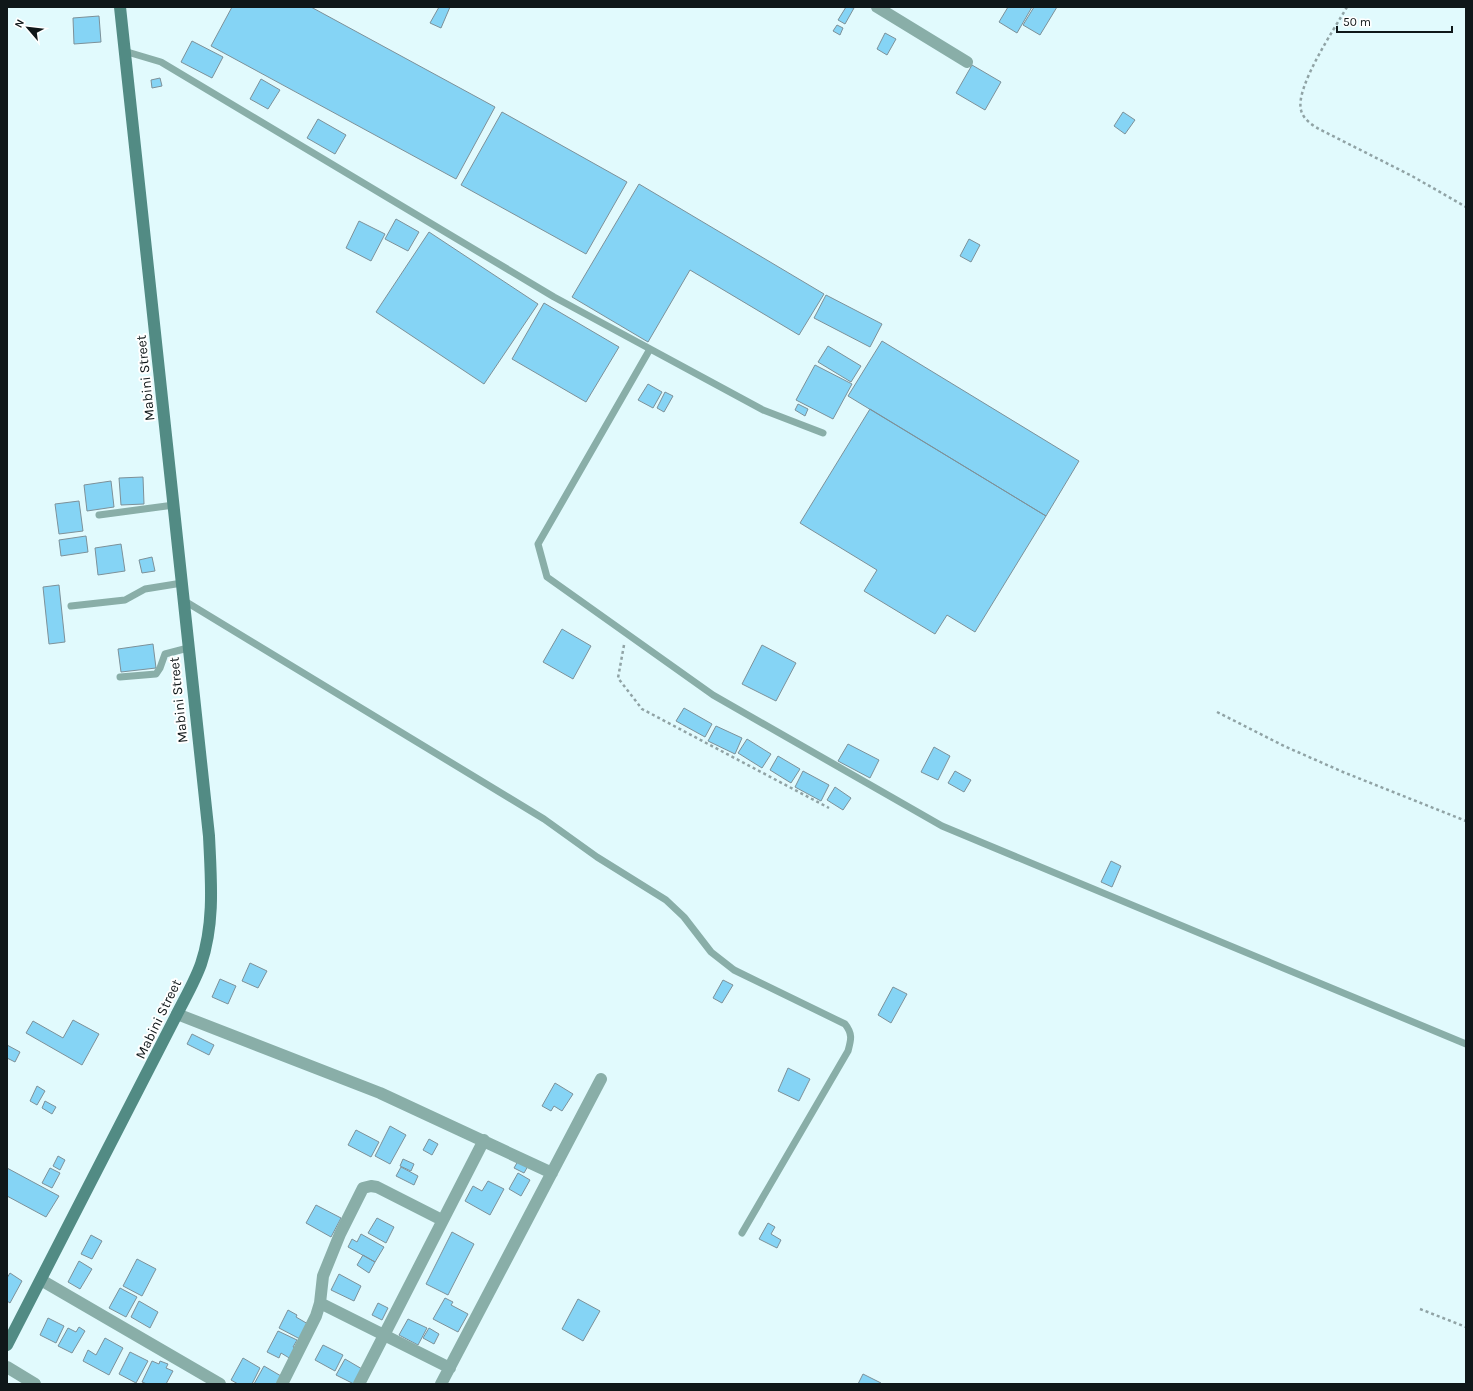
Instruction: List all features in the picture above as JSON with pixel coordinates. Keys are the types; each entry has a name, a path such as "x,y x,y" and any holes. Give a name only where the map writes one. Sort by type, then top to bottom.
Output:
{"main road":[{"name":"Mabini Street","path":"7,1345 201,965 211,923 212,887 209,836 120,7"}],"street":[{"path":"877,7 967,62"},
{"path":"177,1014 380,1093 484,1140 552,1173"},
{"path":"441,1384 601,1079"},
{"path":"359,1384 484,1140"},
{"path":"282,1384 311,1328 320,1303 323,1276 340,1234 363,1188 371,1186 377,1187 442,1220"},
{"path":"41,1280 220,1384"},
{"path":"320,1303 450,1368"},
{"path":"7,1367 35,1384"}],"lane":[{"path":"124,51 161,62 554,297 764,410 823,433"},
{"path":"650,349 538,544 547,577 713,695 942,826 1466,1044"},
{"path":"99,515 174,505"},
{"path":"71,606 125,600 145,589 182,583"},
{"path":"183,600 544,819 597,857 666,900 684,917 711,952 734,970 845,1024 851,1032 852,1039 848,1051 742,1233"},
{"path":"120,677 156,674 165,654 188,648"}],"path":[{"path":"1347,7 1310,70 1303,93 1300,110 1308,122 1412,176 1466,207"},
{"path":"626,633 618,678 642,709 829,808"},
{"path":"1217,712 1284,746 1343,772 1466,821"},
{"path":"1420,1309 1466,1327"}],"building":[{"path":"232,7 311,7 495,107 456,179 211,46"},
{"path":"439,7 450,7 441,28 430,23"},
{"path":"846,7 854,8 845,24 838,20"},
{"path":"1008,7 1032,7 1017,33 999,22"},
{"path":"1034,7 1057,7 1040,35 1023,25"},
{"path":"99,16 101,42 74,44 73,18"},
{"path":"837,25 843,28 840,35 833,31"},
{"path":"885,33 896,39 887,55 877,49"},
{"path":"192,41 223,57 212,78 181,62"},
{"path":"972,65 1001,82 985,110 956,93"},
{"path":"160,78 162,86 152,88 151,80"},
{"path":"261,79 280,90 268,109 250,99"},
{"path":"502,112 627,182 586,254 461,185"},
{"path":"1123,112 1135,120 1125,134 1114,126"},
{"path":"318,119 346,135 335,154 307,138"},
{"path":"639,184 824,294 799,335 690,270 648,342 572,297"},
{"path":"396,219 419,232 408,251 385,239"},
{"path":"359,221 385,234 371,261 346,248"},
{"path":"429,232 538,304 484,384 376,312"},
{"path":"969,239 980,245 971,262 960,256"},
{"path":"826,295 882,324 870,347 814,318"},
{"path":"544,303 619,347 586,402 512,359"},
{"path":"882,341 1079,461 1046,516 848,396"},
{"path":"828,346 861,366 851,382 818,362"},
{"path":"815,365 852,384 833,419 796,400"},
{"path":"648,384 662,392 653,408 638,400"},
{"path":"665,392 673,396 664,412 657,408"},
{"path":"798,404 808,409 805,416 795,410"},
{"path":"870,409 1046,516 975,632 947,615 935,634 864,591 877,570 800,523"},
{"path":"143,477 144,504 121,505 119,478"},
{"path":"111,481 114,507 87,511 84,485"},
{"path":"79,501 83,531 59,534 55,504"},
{"path":"86,536 88,552 61,556 59,540"},
{"path":"121,544 125,571 98,575 95,548"},
{"path":"152,557 155,571 142,573 139,560"},
{"path":"59,585 65,642 49,644 43,587"},
{"path":"562,629 591,646 573,679 543,662"},
{"path":"153,644 156,668 121,672 118,649"},
{"path":"762,645 796,663 776,701 742,684"},
{"path":"684,708 712,724 705,737 676,721"},
{"path":"716,726 742,738 735,754 708,741"},
{"path":"747,739 771,754 762,768 738,753"},
{"path":"848,744 879,760 870,778 838,761"},
{"path":"934,747 950,756 938,780 921,772"},
{"path":"778,756 800,769 791,783 770,770"},
{"path":"803,771 829,785 821,801 795,787"},
{"path":"955,771 971,780 964,792 948,783"},
{"path":"835,787 851,798 843,810 827,800"},
{"path":"1111,861 1121,866 1112,887 1101,882"},
{"path":"250,963 267,971 258,988 242,981"},
{"path":"220,979 236,986 228,1004 212,997"},
{"path":"723,980 733,985 722,1003 713,998"},
{"path":"893,987 907,994 891,1023 878,1015"},
{"path":"73,1020 99,1034 82,1065 26,1033 33,1021 63,1038"},
{"path":"192,1034 214,1045 209,1055 187,1044"},
{"path":"7,1045 20,1052 15,1062 7,1058"},
{"path":"788,1068 810,1079 799,1101 778,1091"},
{"path":"555,1083 573,1094 562,1111 554,1106 551,1111 542,1106"},
{"path":"37,1086 45,1091 37,1105 30,1101"},
{"path":"45,1101 56,1107 52,1114 42,1108"},
{"path":"390,1126 406,1135 390,1164 375,1156"},
{"path":"356,1130 379,1142 371,1157 348,1145"},
{"path":"429,1139 438,1144 432,1155 423,1150"},
{"path":"58,1156 65,1160 60,1170 53,1166"},
{"path":"403,1159 414,1164 411,1171 400,1166"},
{"path":"518,1161 528,1166 524,1173 514,1168"},
{"path":"401,1167 418,1176 414,1185 396,1176"},
{"path":"7,1168 59,1196 46,1217 7,1196"},
{"path":"50,1168 60,1173 52,1188 42,1183"},
{"path":"518,1173 530,1180 521,1196 509,1189"},
{"path":"488,1181 504,1189 490,1215 465,1201 473,1186 482,1191"},
{"path":"316,1205 341,1218 331,1237 306,1223"},
{"path":"377,1218 394,1227 386,1243 368,1233"},
{"path":"768,1223 775,1227 771,1234 781,1240 777,1248 759,1239"},
{"path":"452,1232 474,1244 448,1295 426,1284"},
{"path":"361,1234 384,1247 375,1262 348,1247 352,1239 357,1242"},
{"path":"91,1235 102,1241 92,1259 81,1254"},
{"path":"363,1255 375,1262 369,1273 357,1265"},
{"path":"137,1259 156,1269 142,1296 123,1286"},
{"path":"79,1261 92,1269 80,1289 68,1282"},
{"path":"10,1273 22,1281 10,1303 7,1301 7,1278"},
{"path":"339,1274 361,1286 354,1301 331,1290"},
{"path":"120,1288 137,1297 126,1317 109,1308"},
{"path":"445,1298 453,1302 451,1305 468,1314 458,1332 433,1319"},
{"path":"578,1299 600,1311 583,1341 562,1329"},
{"path":"139,1301 158,1312 150,1328 131,1317"},
{"path":"378,1303 388,1308 382,1320 372,1315"},
{"path":"288,1310 308,1324 300,1339 279,1328"},
{"path":"48,1318 64,1326 56,1343 40,1335"},
{"path":"408,1319 427,1328 418,1345 399,1335"},
{"path":"79,1327 85,1331 72,1353 58,1346 68,1328 76,1332"},
{"path":"429,1328 439,1334 434,1344 423,1338"},
{"path":"278,1331 297,1340 293,1347 296,1349 291,1359 281,1353 279,1358 267,1352"},
{"path":"105,1338 123,1348 109,1375 83,1361 88,1350 96,1355"},
{"path":"323,1345 343,1355 335,1371 315,1360"},
{"path":"130,1352 148,1361 136,1383 119,1374"},
{"path":"243,1358 260,1368 252,1384 238,1384 231,1380"},
{"path":"345,1359 362,1369 354,1384 336,1375"},
{"path":"152,1361 159,1364 160,1361 168,1364 166,1368 173,1371 166,1384 147,1384 142,1382"},
{"path":"264,1366 281,1376 277,1384 254,1384"},
{"path":"863,1374 881,1383 858,1384"}]}
